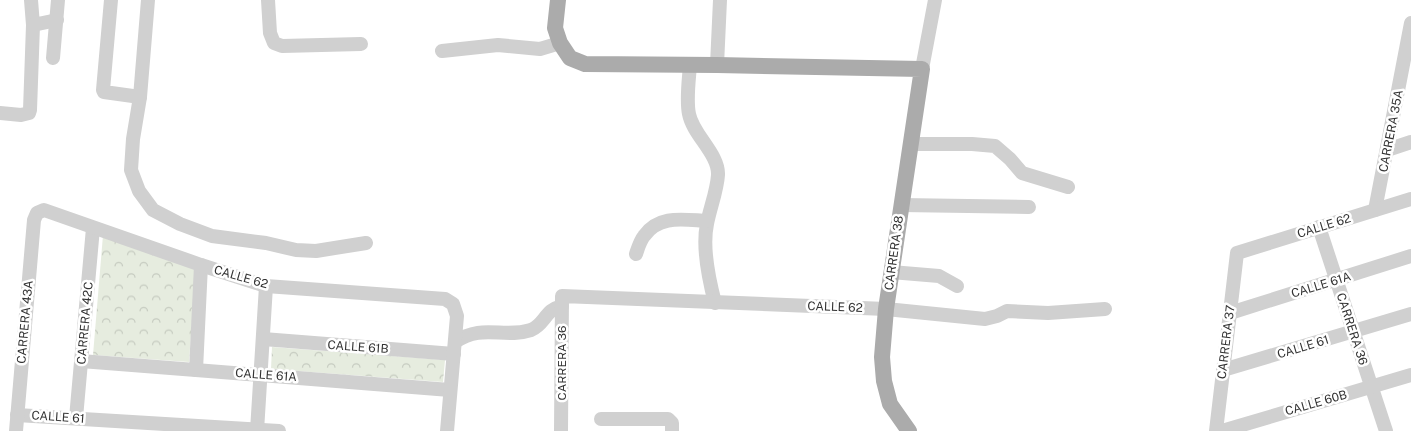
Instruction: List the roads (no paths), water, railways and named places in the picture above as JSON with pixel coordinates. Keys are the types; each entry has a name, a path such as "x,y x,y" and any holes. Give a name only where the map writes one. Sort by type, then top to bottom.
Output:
{"main road":[{"path":"558,0 555,28 560,44 570,58 585,64 690,65 717,58 922,69"},
{"name":"CARRERA 38","path":"910,431 890,404 884,381 882,357 886,309 922,69"}],"street":[{"path":"0,113 22,115 30,110 33,25 31,0"},
{"path":"54,58 58,0"},
{"path":"111,0 102,88 104,92 140,97"},
{"path":"148,0 140,97 133,139 131,170 139,191 153,210 180,224 212,236 266,243 296,250 316,251 366,243"},
{"path":"268,0 270,32 274,43 282,46 361,44"},
{"path":"717,58 720,0"},
{"path":"922,69 935,0"},
{"path":"33,25 57,20"},
{"name":"CARRERA 35A","path":"1375,210 1387,150 1405,83 1411,23"},
{"path":"442,51 498,45 540,49 560,44"},
{"path":"690,65 689,114 695,129 708,148 716,165 718,175 707,221 706,253 715,303"},
{"path":"1387,150 1411,142"},
{"path":"910,144 995,146 1022,173 1068,187"},
{"name":"CALLE 62","path":"1237,253 1411,199"},
{"path":"901,205 1029,207"},
{"name":"CALLE 62","path":"37,213 44,210 266,286 445,300 455,310"},
{"name":"CARRERA 43A","path":"16,431 34,220 37,213"},
{"path":"636,254 644,236 653,226 664,220 707,221"},
{"name":"CARRERA 36","path":"1319,227 1386,431"},
{"name":"CARRERA 42C","path":"76,418 93,228"},
{"name":"CARRERA 37","path":"1216,431 1237,253"},
{"name":"CALLE 61A","path":"1230,313 1411,256"},
{"path":"196,370 201,265"},
{"path":"892,272 939,276 957,286"},
{"path":"257,430 266,286"},
{"path":"454,348 464,336 481,331 518,333 533,329 542,323 562,301"},
{"name":"CALLE 62","path":"562,301 715,303 886,309 985,319 1007,311 1048,313 1105,309"},
{"name":"CARRERA 36","path":"561,431 562,301"},
{"path":"455,310 464,322 481,331"},
{"path":"447,431 454,348 455,310"},
{"name":"CALLE 61","path":"1223,370 1411,314"},
{"name":"CALLE 61B","path":"263,339 454,348"},
{"name":"CALLE 61A","path":"82,361 450,390"},
{"name":"CALLE 60B","path":"1222,431 1411,375"},
{"name":"CALLE 61","path":"17,415 279,431"},
{"path":"601,418 671,426"}]}
